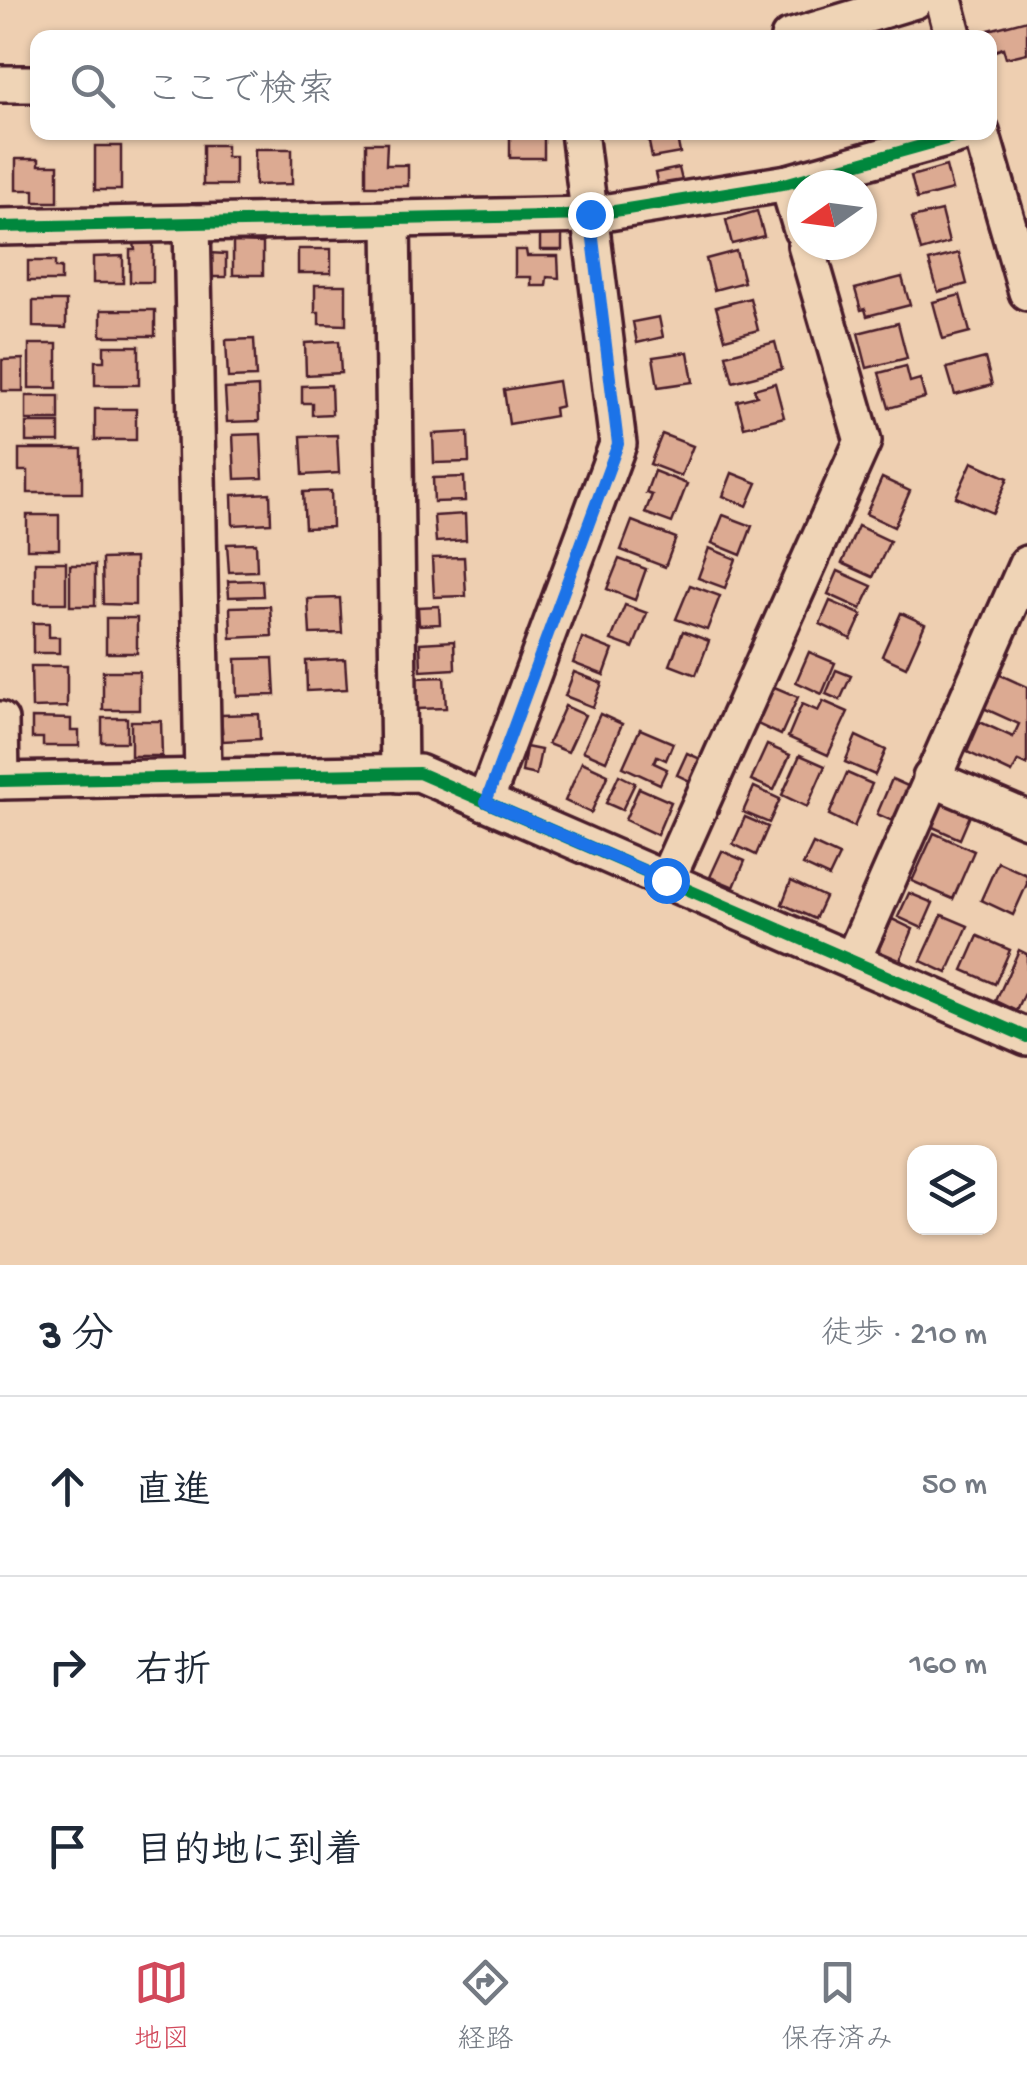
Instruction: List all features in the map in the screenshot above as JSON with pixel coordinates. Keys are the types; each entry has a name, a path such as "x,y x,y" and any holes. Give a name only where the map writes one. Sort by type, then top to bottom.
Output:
{"street":[{"path":"816,30 915,0"},
{"path":"944,0 952,30"},
{"path":"0,84 30,84"},
{"path":"486,802 618,444 580,140"},
{"path":"835,170 942,140"},
{"path":"983,140 1027,292"},
{"path":"0,227 590,214 787,183"},
{"path":"392,219 399,774"},
{"path":"192,223 203,777"},
{"path":"666,880 863,441 810,260"},
{"path":"852,961 1027,564"},
{"path":"0,720 1,781 419,773 1027,1037"},
{"path":"931,778 1027,819"}],"building":[{"path":"1027,20 1027,53 1006,58 1003,48 997,50 997,30 989,30"},
{"path":"510,140 544,140 544,158 510,158"},
{"path":"649,140 678,140 680,153 652,158"},
{"path":"366,143 387,143 386,165 408,165 408,186 366,186"},
{"path":"203,145 226,145 226,157 235,157 235,185 203,185"},
{"path":"95,146 121,146 121,190 95,190"},
{"path":"255,149 292,149 292,184 255,185"},
{"path":"16,159 39,159 39,165 58,165 58,202 34,202 34,190 16,190"},
{"path":"946,166 952,190 917,199 911,176"},
{"path":"679,168 684,189 660,194 655,173"},
{"path":"757,211 764,236 732,244 726,220"},
{"path":"941,211 949,243 921,251 912,218"},
{"path":"540,229 562,229 562,250 540,250"},
{"path":"134,242 153,242 153,282 130,282 130,250 135,250"},
{"path":"233,242 263,243 263,275 233,275"},
{"path":"298,249 331,249 331,273 298,273"},
{"path":"515,250 526,250 527,256 558,256 559,278 547,277 546,286 531,286 531,277 515,277"},
{"path":"736,251 744,282 714,290 706,259"},
{"path":"208,253 226,254 226,277 208,277"},
{"path":"959,253 967,284 938,292 929,261"},
{"path":"123,256 123,283 93,283 93,257"},
{"path":"28,261 55,261 55,268 61,268 61,281 28,281"},
{"path":"902,277 910,305 867,316 865,309 861,310 855,289"},
{"path":"315,285 346,285 346,325 319,324"},
{"path":"960,295 970,332 943,339 933,302"},
{"path":"750,298 758,330 725,339 716,307"},
{"path":"33,301 66,301 66,328 33,327"},
{"path":"101,310 155,310 155,336 101,336"},
{"path":"659,317 663,337 637,343 633,322"},
{"path":"898,323 907,358 867,368 858,333"},
{"path":"254,339 256,377 228,378 226,340"},
{"path":"339,341 341,373 306,375 305,343"},
{"path":"775,342 782,369 733,382 726,355"},
{"path":"29,344 57,344 57,388 29,388"},
{"path":"104,346 139,346 139,385 95,385 95,361 104,361"},
{"path":"688,352 693,382 658,387 653,357"},
{"path":"985,358 992,385 955,395 947,368"},
{"path":"23,359 23,391 2,391 2,360"},
{"path":"906,366 910,382 920,379 925,398 889,408 879,373"},
{"path":"558,381 562,406 554,408 555,416 509,424 504,390"},
{"path":"775,383 784,417 744,427 737,401 757,396 754,389"},
{"path":"331,385 332,414 312,415 312,403 302,403 302,386"},
{"path":"258,387 259,421 227,422 225,389"},
{"path":"26,396 59,396 59,420 26,420"},
{"path":"95,409 136,409 136,440 95,440"},
{"path":"26,423 59,423 59,442 26,442"},
{"path":"468,432 469,462 434,463 433,434"},
{"path":"261,434 263,478 235,479 233,435"},
{"path":"662,434 693,446 681,476 650,464"},
{"path":"337,435 339,473 303,475 301,436"},
{"path":"19,449 82,449 82,493 28,493 28,471 19,471"},
{"path":"972,462 1008,478 993,513 956,497"},
{"path":"654,471 687,484 672,523 645,513 652,495 646,493"},
{"path":"732,473 757,483 747,506 723,496"},
{"path":"464,477 465,501 434,502 433,478"},
{"path":"882,478 910,491 894,527 866,514"},
{"path":"331,491 332,527 305,528 303,492"},
{"path":"270,493 271,523 233,525 232,495"},
{"path":"465,514 466,540 436,542 434,516"},
{"path":"27,515 59,515 59,549 27,549"},
{"path":"723,515 752,526 741,555 712,543"},
{"path":"632,521 676,538 665,567 621,550"},
{"path":"858,526 890,541 873,577 842,563"},
{"path":"256,543 257,571 229,572 227,544"},
{"path":"709,548 736,559 725,588 698,578"},
{"path":"464,557 466,596 434,597 432,558"},
{"path":"135,558 135,605 103,604 102,559"},
{"path":"619,559 646,569 635,600 607,589"},
{"path":"35,562 66,562 66,603 35,603"},
{"path":"70,565 95,565 95,606 70,606"},
{"path":"838,571 872,586 861,609 828,594"},
{"path":"262,580 263,596 229,597 228,581"},
{"path":"690,585 720,596 707,630 676,619"},
{"path":"340,598 342,633 310,634 308,599"},
{"path":"830,601 862,615 851,639 820,624"},
{"path":"625,605 647,613 633,648 611,640"},
{"path":"270,606 272,636 231,638 230,607"},
{"path":"439,606 440,624 419,625 418,607"},
{"path":"901,613 925,624 906,667 882,656"},
{"path":"106,618 137,618 137,653 106,653"},
{"path":"33,623 49,623 49,637 59,637 59,653 33,653"},
{"path":"683,631 709,641 696,675 670,665"},
{"path":"582,638 613,650 604,675 573,663"},
{"path":"454,641 455,669 421,671 420,643"},
{"path":"809,652 835,663 822,694 796,682"},
{"path":"273,658 275,695 237,696 236,659"},
{"path":"345,659 347,689 307,691 306,661"},
{"path":"31,666 67,666 67,707 32,708"},
{"path":"836,670 851,676 840,700 826,694"},
{"path":"103,671 139,671 139,710 103,710"},
{"path":"574,672 602,683 593,707 565,696"},
{"path":"994,672 1027,687 1027,765 1018,761 1012,773 967,752 980,722 1013,737 1019,724 979,706"},
{"path":"444,677 446,708 416,709 414,678"},
{"path":"772,686 798,697 781,735 755,723"},
{"path":"823,701 848,712 828,755 788,737 802,704 818,711"},
{"path":"565,706 585,715 568,752 548,744"},
{"path":"259,714 260,739 223,741 221,715"},
{"path":"600,714 622,724 606,761 583,751"},
{"path":"32,718 71,719 71,731 79,731 79,746 43,746 43,738 32,738"},
{"path":"102,718 127,718 127,742 102,742"},
{"path":"131,721 161,721 162,756 131,756"},
{"path":"640,729 673,743 666,760 657,756 654,763 667,769 660,784 623,767"},
{"path":"856,736 886,750 875,775 845,762"},
{"path":"767,745 790,755 774,790 751,780"},
{"path":"526,747 541,750 536,775 522,772"},
{"path":"687,753 705,761 694,783 677,775"},
{"path":"800,755 825,766 807,807 782,795"},
{"path":"582,762 608,774 591,813 565,801"},
{"path":"847,773 872,784 854,827 829,815"},
{"path":"619,775 635,783 622,810 606,803"},
{"path":"892,779 910,787 895,822 877,814"},
{"path":"754,787 780,799 769,823 743,812"},
{"path":"639,788 671,802 657,835 625,820"},
{"path":"939,796 972,811 960,839 926,824"},
{"path":"745,817 768,827 756,855 733,844"},
{"path":"934,833 974,851 953,899 912,881"},
{"path":"813,844 839,856 829,877 803,865"},
{"path":"722,851 745,861 734,887 710,877"},
{"path":"998,862 1027,875 1013,915 981,900"},
{"path":"791,881 825,897 815,919 782,904"},
{"path":"909,893 933,903 922,928 898,917"},
{"path":"942,915 968,926 947,973 921,961"},
{"path":"892,919 913,929 899,963 877,953"},
{"path":"978,936 1010,950 995,984 963,970"},
{"path":"1019,950 1027,954 1027,989 1017,1011 996,1001"}],"cycle path":[{"path":"0,227 590,215 788,183 942,140"},
{"path":"0,781 419,773 1027,1037"}],"route":[{"path":"590,214 618,444 486,802 666,880"}]}
